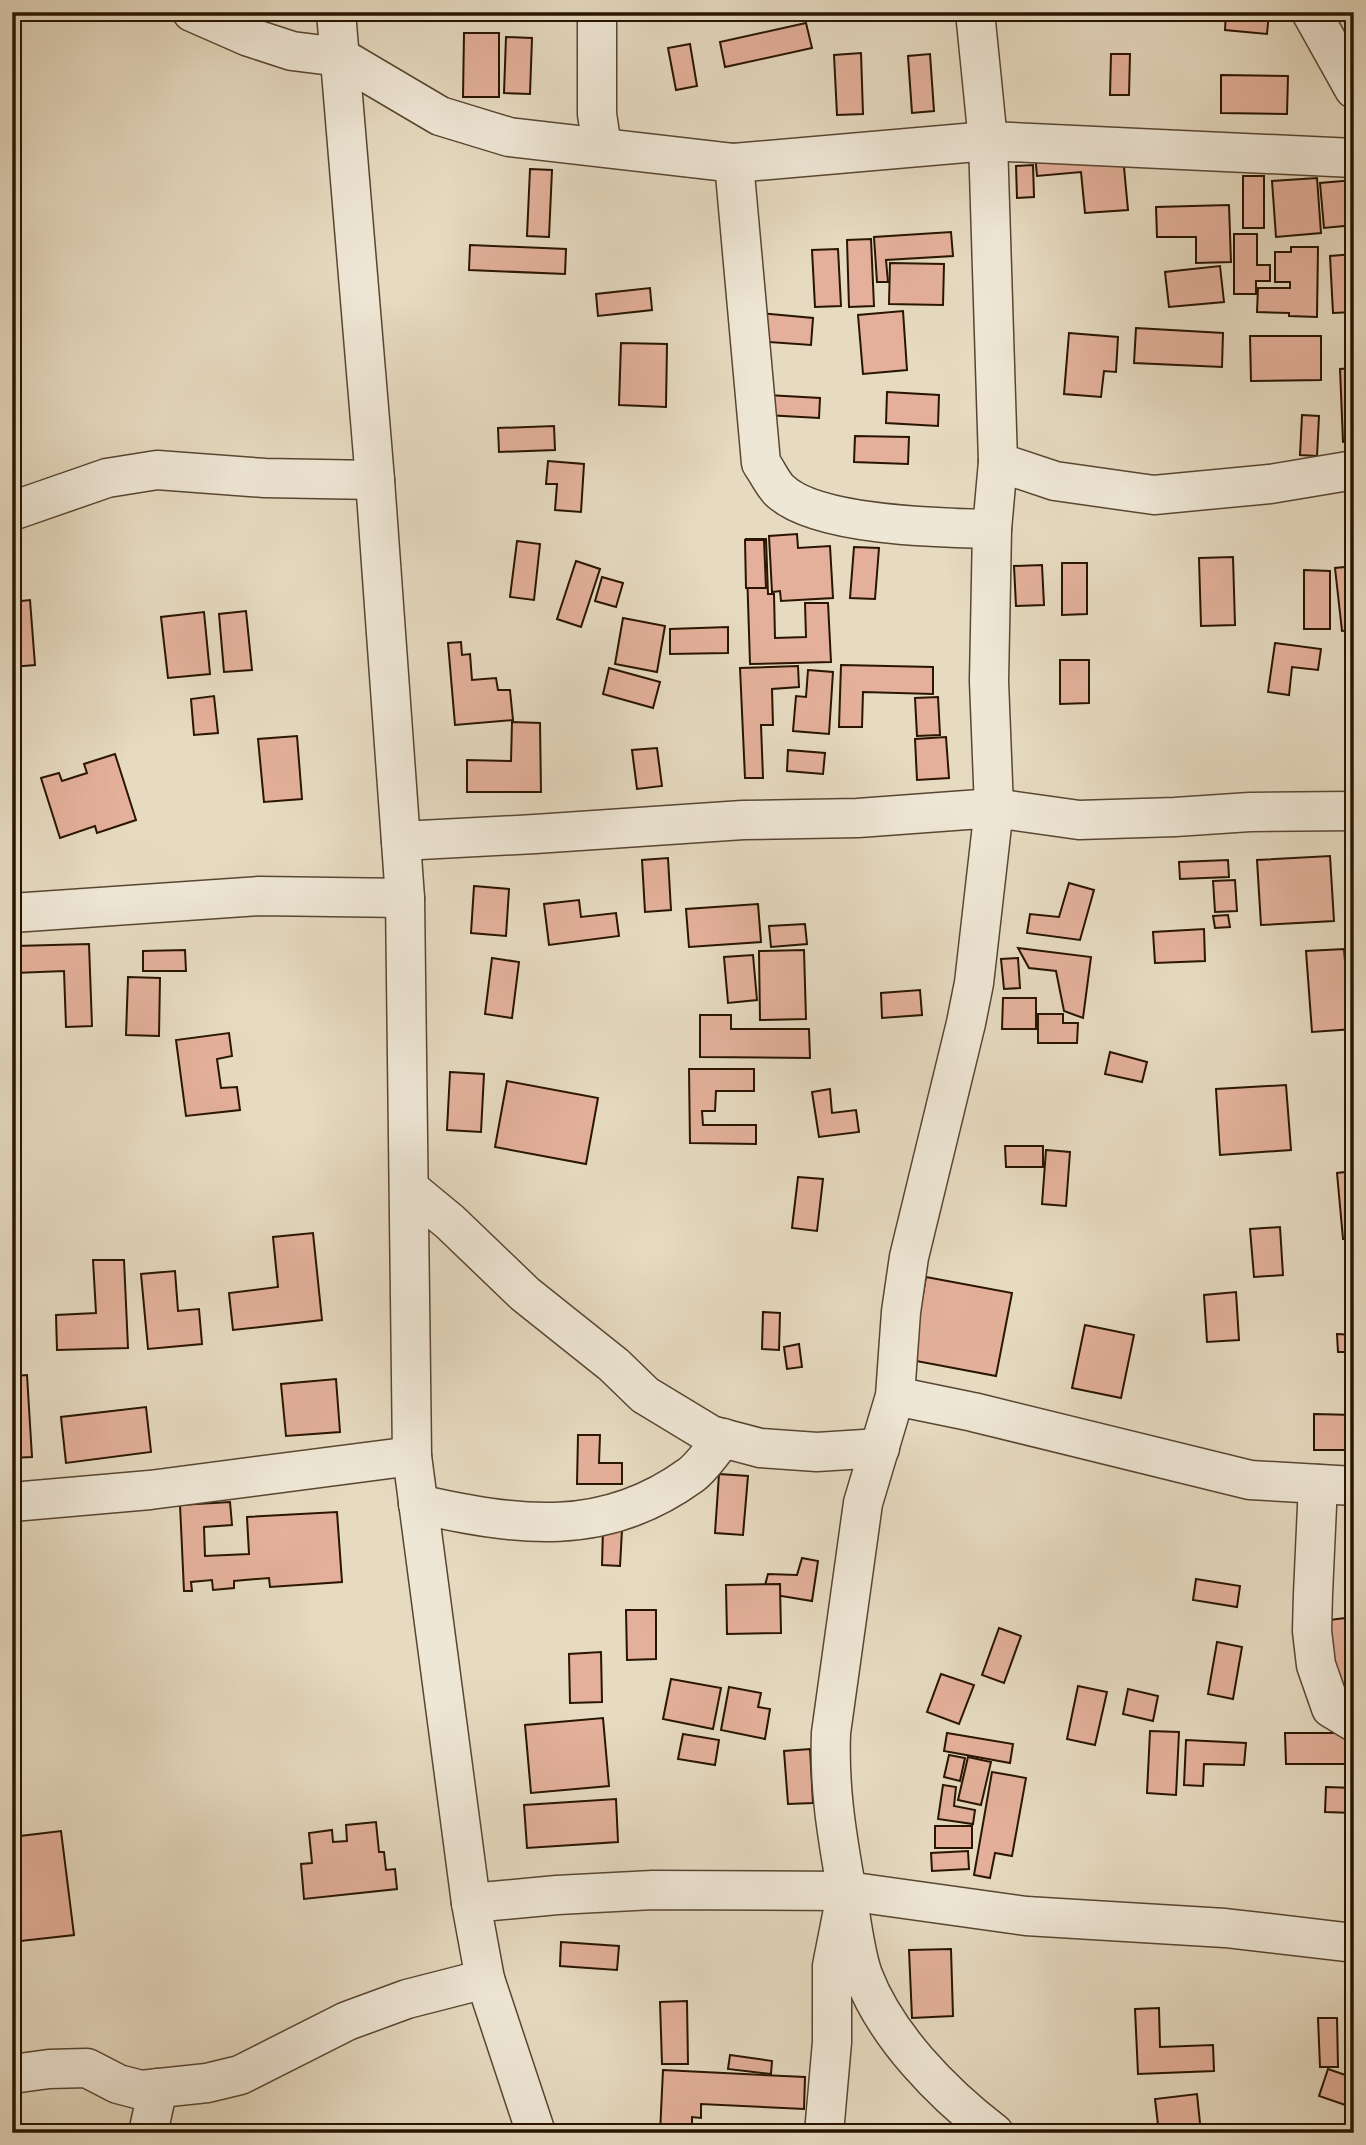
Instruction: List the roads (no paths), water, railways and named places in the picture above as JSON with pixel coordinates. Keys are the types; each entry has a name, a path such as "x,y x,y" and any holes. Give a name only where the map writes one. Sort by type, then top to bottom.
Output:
{"street":[{"path":"192,12 249,37 292,51 340,58 440,116 509,136 734,163 988,141 1354,158"},
{"path":"336,12 375,480 405,898 412,1456 471,1903 485,1979 536,2133"},
{"path":"597,12 597,114 602,147"},
{"path":"975,12 988,141 998,462 992,529 989,681 994,808 974,983 909,1257 901,1312 895,1396 863,1503 831,1733 830,1771 832,1812 863,1973 882,2013 908,2052 979,2122 994,2133"},
{"path":"1311,12 1354,89"},
{"path":"734,163 761,463 779,490 815,511 926,527 992,529"},
{"path":"998,462 1055,481 1153,495 1270,484 1354,470"},
{"path":"12,511 107,478 157,470 265,478 375,480"},
{"path":"401,841 743,820 858,818 994,808 1079,820 1250,812 1354,811"},
{"path":"12,913 259,896 405,898"},
{"path":"410,1189 450,1222 526,1294 614,1365 645,1395 711,1435 760,1448 794,1451 880,1448"},
{"path":"895,1396 986,1415 1250,1480 1336,1485 1312,1606 1316,1665 1331,1708 1354,1722"},
{"path":"418,1504 519,1522 559,1523 594,1519 623,1512 693,1474 723,1438"},
{"path":"12,1502 150,1490 412,1456"},
{"path":"471,1903 653,1890 847,1891 1026,1916 1224,1928 1354,1943"},
{"path":"824,2133 832,2042 832,1966 847,1891"},
{"path":"12,2074 58,2068 87,2068 118,2084 141,2090 207,2083 240,2075 347,2021 407,1998 485,1979"},
{"path":"148,2133 158,2088"}]}
